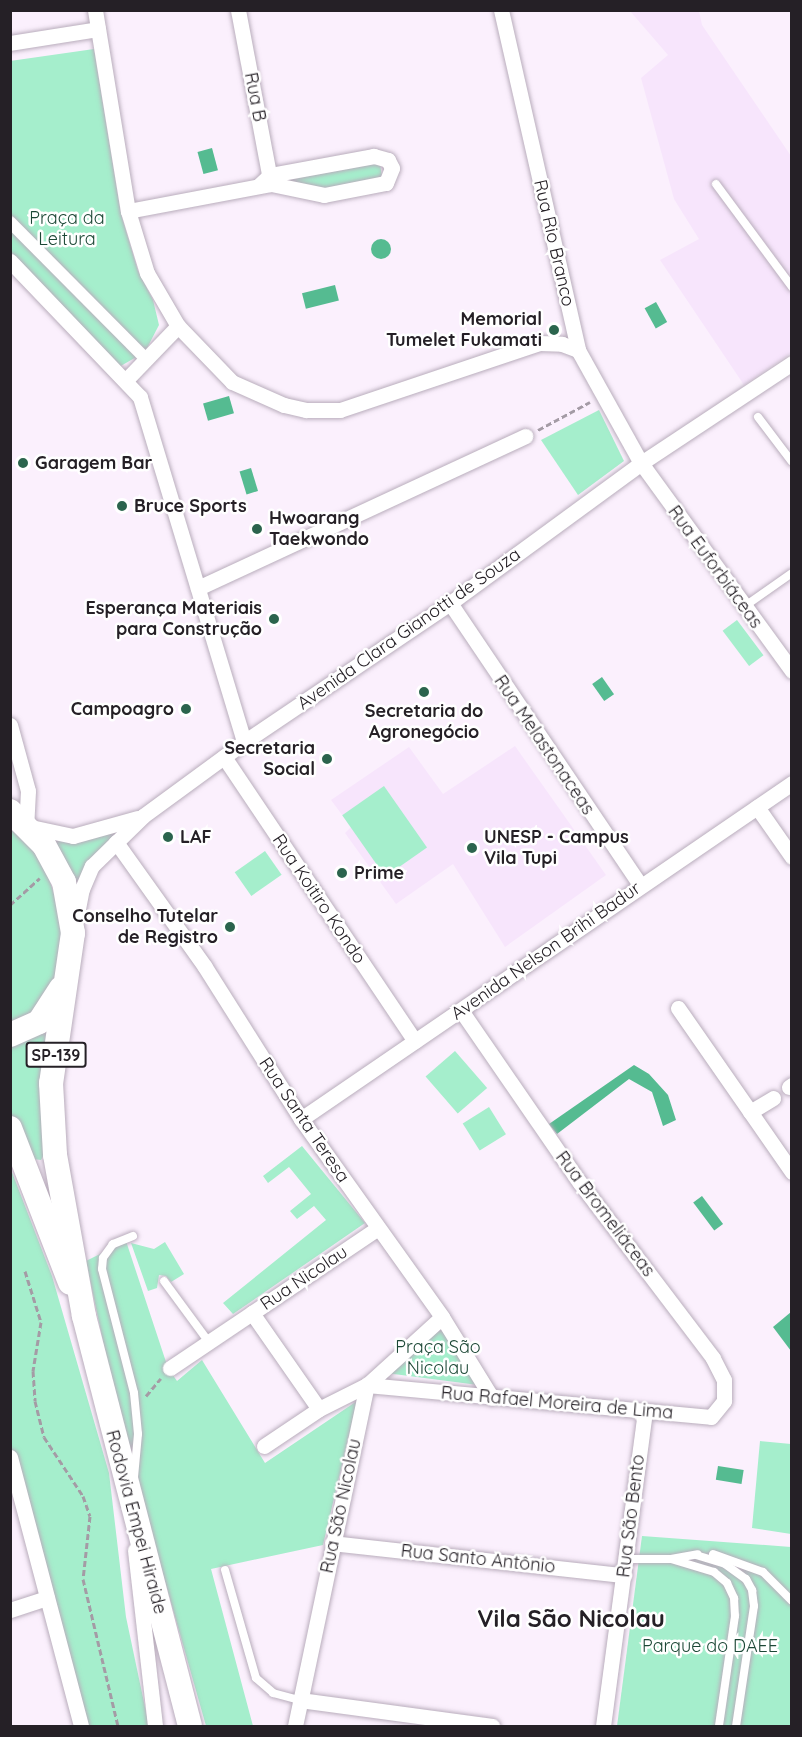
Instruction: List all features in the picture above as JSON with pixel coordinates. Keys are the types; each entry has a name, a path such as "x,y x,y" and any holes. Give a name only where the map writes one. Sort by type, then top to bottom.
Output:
{"main road":[{"name":"Rodovia Empei Hiraide","path":"16,819 58,868 74,933 51,1083 51,1117 84,1316 129,1499 190,1726"},
{"path":"10,1035 29,1029 46,1013 70,960"},
{"name":"Rodovia Empei Hiraide","path":"10,1128 84,1316"}],"street":[{"path":"95,10 128,211 147,273 178,326 232,382 284,405 321,411 356,407 539,343 562,344 578,350"},
{"name":"Rua B","path":"238,10 266,182"},
{"path":"502,15 516,10"},
{"name":"Rua Rio Branco","path":"502,15 578,350 640,463"},
{"path":"10,43 98,29"},
{"path":"128,211 375,156 388,160 392,168 386,183 324,195 266,182"},
{"path":"10,222 146,359"},
{"path":"10,261 126,380 140,398 244,742"},
{"path":"126,380 178,326"},
{"name":"Avenida Clara Gianotti de Souza","path":"74,933 86,877 116,842 143,816 244,742 450,603 640,463 792,363"},
{"path":"198,588 525,436"},
{"name":"Rua Euforbiáceas","path":"640,463 743,607 792,671"},
{"name":"Rua Melastonaceas","path":"450,603 640,885"},
{"path":"10,724 28,791 16,819 73,836 143,816"},
{"name":"Rua Koitiro Kondo","path":"224,757 415,1041"},
{"name":"Avenida Nelson Brihi Badur","path":"301,1119 415,1041 462,1012 640,885 792,783"},
{"path":"757,807 792,857"},
{"name":"Rua Santa Teresa","path":"116,842 205,967 301,1119 442,1317 492,1398"},
{"path":"678,1008 792,1172"},
{"name":"Rua Bromeliáceas","path":"462,1012 580,1183 720,1369 725,1391 720,1409 711,1417"},
{"path":"750,1112 773,1098"},
{"name":"Rua Nicolau","path":"320,1409 252,1313 378,1228"},
{"path":"170,1368 252,1313"},
{"path":"264,1446 320,1409 367,1385 442,1317"},
{"name":"Rua Rafael Moreira de Lima","path":"367,1385 711,1417"},
{"name":"Rua São Nicolau","path":"295,1726 332,1542 367,1385"},
{"name":"Rua São Bento","path":"603,1726 645,1412"},
{"path":"10,1457 81,1726"},
{"path":"129,1499 155,1726"},
{"name":"Rua Santo Antônio","path":"332,1542 624,1575"},
{"path":"10,1610 47,1598"},
{"path":"300,1700 492,1726"}],"lane":[{"path":"716,184 792,287"},
{"path":"758,417 792,462"},
{"path":"743,607 792,573"},
{"path":"129,1499 137,1461 135,1401 102,1269 103,1258 114,1244 133,1236"},
{"path":"164,1281 208,1341"},
{"path":"686,1565 696,1555"},
{"path":"696,1555 726,1564 746,1579 752,1590 753,1606 736,1726"},
{"path":"626,1559 721,1556 763,1572 792,1601"},
{"path":"671,1559 686,1565 708,1569 721,1577 734,1598 735,1616 719,1726"},
{"path":"225,1570 256,1678 273,1693 300,1700"}],"path":[{"path":"525,436 604,395"},
{"path":"10,905 32,889"},
{"path":"25,1271 41,1322 33,1371 35,1401 44,1437 83,1496 90,1516 83,1579 118,1726"}],"shaded area":[{"path":"630,11 699,11 702,25 791,156 791,353 744,385 660,260 699,239 674,199 641,78 668,55"},
{"path":"212,148 218,170 203,174 198,152"},
{"path":"381,239 388,242 391,249 388,256 381,259 374,256 371,249 374,242"},
{"path":"335,285 339,301 306,309 302,293"},
{"path":"656,302 667,322 656,328 645,308"},
{"path":"229,396 234,413 208,421 203,403"},
{"path":"251,468 258,491 247,494 240,472"},
{"path":"602,677 614,694 604,701 592,684"},
{"name":"UNESP - Campus Vila Tupi","path":"515,746 606,875 505,947 453,864 396,904 345,833 351,827 331,800 409,747 443,794"},
{"path":"634,1065 649,1074 668,1095 676,1120 663,1126 652,1092 629,1079 557,1134 549,1124"},
{"path":"702,1196 723,1224 714,1231 693,1203"},
{"path":"791,1312 791,1351 773,1327"},
{"path":"718,1466 744,1470 741,1484 716,1480"}],"green space":[{"name":"Praça da Leitura","path":"94,49 121,214 138,271 153,300 159,325 145,352 119,367 11,252 10,61"},
{"path":"370,161 380,164 382,177 331,191 291,183 290,175"},
{"path":"599,410 624,461 578,495 541,440"},
{"path":"737,620 763,655 749,666 723,631"},
{"path":"384,786 427,847 385,877 342,815"},
{"path":"126,826 75,903 52,840"},
{"path":"10,829 23,837 41,857 62,916 59,971 35,1013 10,1024"},
{"path":"265,851 282,875 251,896 235,872"},
{"path":"52,1024 45,1153 41,1160 33,1159 11,1116 11,1046"},
{"path":"455,1051 487,1088 458,1114 426,1077"},
{"path":"489,1107 506,1134 480,1151 463,1123"},
{"path":"302,1146 365,1223 233,1314 223,1303 326,1220 314,1206 297,1219 290,1211 311,1194 289,1167 268,1183 263,1176"},
{"path":"10,1167 52,1276 109,1473 126,1617 149,1726 84,1726 11,1447"},
{"path":"126,1241 168,1368 177,1381 202,1360 265,1463 357,1401 323,1545 211,1569 253,1726 206,1726 121,1426 86,1261"},
{"path":"165,1242 184,1274 171,1282 166,1276 159,1275 157,1288 148,1291 131,1243 154,1249"},
{"name":"Praça São Nicolau","path":"444,1327 478,1385 386,1373"},
{"path":"760,1441 791,1444 791,1534 752,1528"},
{"name":"Parque do DAEE","path":"642,1536 791,1547 791,1726 617,1726"}],"place":[{"name":"Memorial Tumelet Fukamati","path":"554,330"},
{"name":"Garagem Bar","path":"23,463"},
{"name":"Bruce Sports","path":"122,506"},
{"name":"Hwoarang Taekwondo","path":"257,529"},
{"name":"Esperança Materiais para Construção","path":"274,619"},
{"name":"Secretaria do Agronegócio","path":"424,692"},
{"name":"Campoagro","path":"186,709"},
{"name":"Secretaria Social","path":"327,759"},
{"name":"LAF","path":"168,837"},
{"name":"UNESP - Campus Vila Tupi","path":"472,848"},
{"name":"Prime","path":"342,873"},
{"name":"Conselho Tutelar de Registro","path":"230,927"}],"district":[{"name":"Vila São Nicolau","path":"571,1619"}]}
